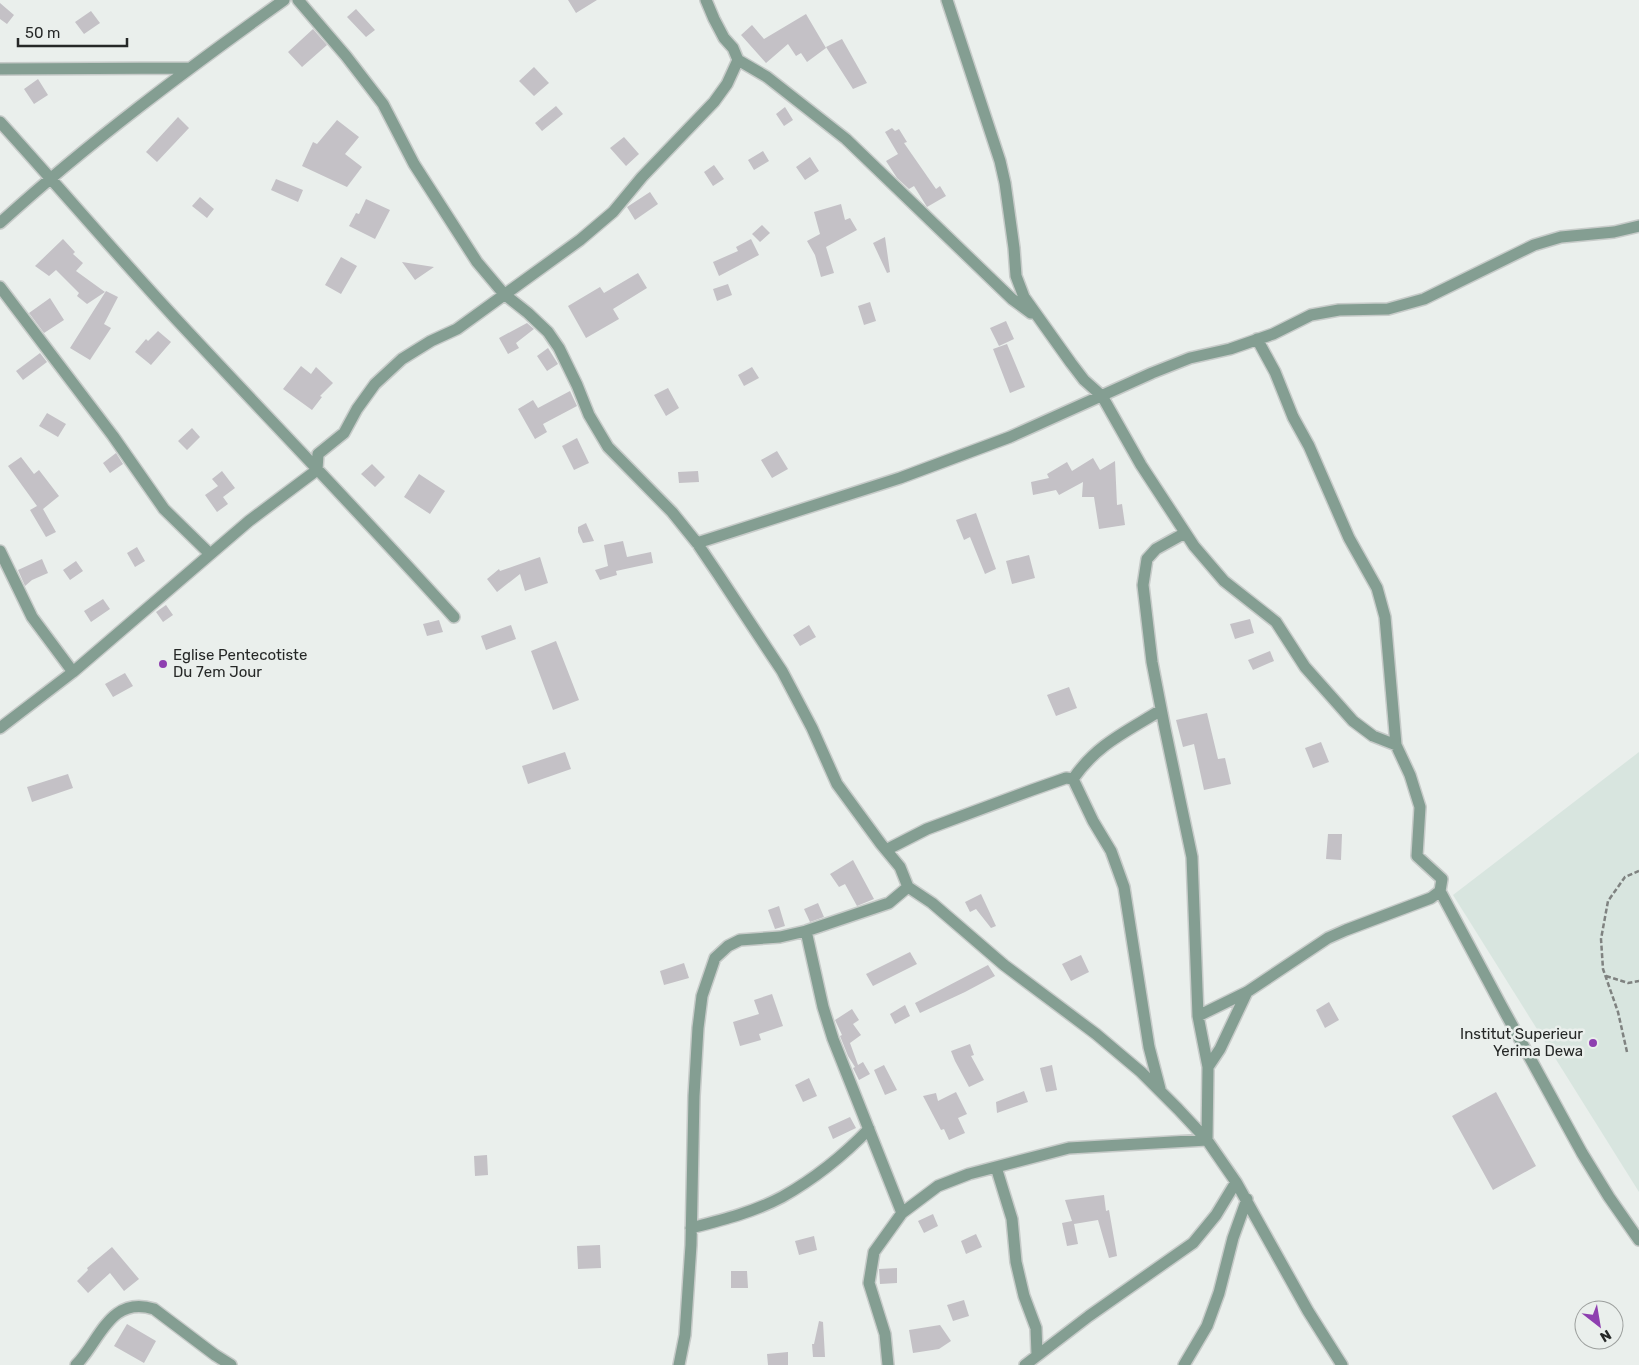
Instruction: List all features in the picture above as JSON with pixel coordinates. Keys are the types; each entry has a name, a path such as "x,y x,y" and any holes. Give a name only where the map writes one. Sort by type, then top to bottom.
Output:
{"street":[{"path":"0,224 50,178 189,68 284,0"},
{"path":"298,0 384,104 414,164 477,262 504,294 548,332 559,348 577,385 588,415 608,448 672,512 697,543 782,671 812,728 837,784 900,867 908,886 932,903 1004,965 1096,1034 1141,1072 1207,1140 1247,1199 1308,1310 1342,1365"},
{"path":"706,0 724,38 733,48 738,60 768,78 846,139 1012,299 1039,318"},
{"path":"947,0 1000,161 1005,184 1017,281 1024,297 1071,364 1084,380 1102,396 1141,465 1194,546 1224,581 1276,622 1304,667 1353,721 1373,736 1396,745"},
{"path":"0,728 73,672 249,521 317,470 318,454 344,433 356,410 375,384 402,359 431,341 456,329 580,240 612,212 714,102 727,84 738,60"},
{"path":"0,68 189,68"},
{"path":"0,122 122,261 454,617"},
{"path":"697,543 900,478 1010,437 1152,373 1190,358 1230,349 1290,326 1311,315 1339,310 1388,309 1424,299 1534,245 1561,237 1614,232 1639,226"},
{"path":"0,287 113,436 164,509 210,554"},
{"path":"1257,339 1275,372 1293,417 1309,446 1349,538 1377,588 1385,616 1396,745 1410,775 1420,807 1417,856 1442,879 1440,891 1500,1006 1582,1153 1609,1197 1639,1240"},
{"path":"1185,532 1156,549 1147,559 1143,585 1152,662 1192,857 1198,1016 1208,1068 1207,1140"},
{"path":"0,551 32,617 73,672"},
{"path":"1073,779 1083,764 1104,745 1161,710"},
{"path":"886,850 927,829 1066,778 1073,779"},
{"path":"1073,779 1093,821 1111,851 1124,887 1149,1047 1160,1091"},
{"path":"679,1365 685,1336 692,1228 694,1096 698,1028 702,996 715,958 728,946 740,940 780,937 806,931 888,903 908,886"},
{"path":"1198,1016 1247,992 1328,938 1431,898 1440,891"},
{"path":"806,931 825,1015 833,1039 902,1213"},
{"path":"1208,1068 1220,1049 1247,992"},
{"path":"692,1228 727,1218 782,1197 824,1169 848,1150 869,1129"},
{"path":"888,1365 885,1334 869,1284 874,1252 902,1213 938,1186 970,1174 1069,1148 1207,1140"},
{"path":"996,1167 1012,1219 1016,1262 1024,1296 1036,1328 1037,1354"},
{"path":"1025,1365 1037,1354 1193,1243 1216,1214 1236,1182"},
{"path":"1184,1365 1206,1326 1220,1293 1233,1238 1247,1199"},
{"path":"79,1364 113,1316 124,1310 143,1305 154,1308 231,1365"}],"path":[{"path":"1627,1052 1618,1012 1603,969 1602,939 1608,901 1625,877 1639,871"},
{"path":"1606,976 1628,983 1639,980"}],"shaded area":[{"name":"Institut Superieur Yerima Dewa","path":"1639,752 1639,1192 1453,895"}],"building":[{"path":"568,0 597,0 576,13"},
{"path":"0,3 14,15 7,24 0,19"},
{"path":"356,9 375,30 366,37 347,17"},
{"path":"91,11 100,23 84,34 75,22"},
{"path":"806,14 826,48 807,62 801,53 796,56 788,44 766,63 741,35 752,25 764,39"},
{"path":"313,29 327,45 302,67 288,52"},
{"path":"842,39 867,83 853,89 826,47"},
{"path":"534,67 549,83 534,96 519,81"},
{"path":"38,79 48,95 34,104 24,89"},
{"path":"556,106 563,114 542,131 535,123"},
{"path":"785,107 793,120 784,126 776,114"},
{"path":"178,117 189,128 157,162 146,152"},
{"path":"337,120 359,137 345,154 362,167 347,187 302,166 313,142 317,144"},
{"path":"892,128 895,131 899,129 907,142 904,143 936,189 940,186 946,196 927,207 914,186 909,189 897,178 886,161 898,154 885,132"},
{"path":"624,137 639,154 626,166 610,148"},
{"path":"763,151 769,161 754,170 748,160"},
{"path":"810,157 819,171 805,180 796,167"},
{"path":"714,165 724,179 713,186 704,172"},
{"path":"276,179 303,190 298,202 271,190"},
{"path":"650,192 658,204 635,220 627,207"},
{"path":"200,197 214,209 207,218 192,206"},
{"path":"366,199 390,210 375,239 349,226 356,213 359,214"},
{"path":"841,204 845,220 850,218 857,230 826,247 834,273 821,277 815,255 807,241 820,234 814,212"},
{"path":"762,225 770,233 760,242 752,234"},
{"path":"885,237 890,272 887,273 873,243"},
{"path":"63,239 75,252 73,254 83,263 76,271 105,292 87,304 77,296 79,293 56,270 49,276 35,266"},
{"path":"751,239 759,255 719,276 713,262 738,251 736,247"},
{"path":"341,257 357,266 341,294 325,285"},
{"path":"402,262 434,267 415,280"},
{"path":"638,273 647,288 613,309 619,319 586,338 568,306 600,287 604,293"},
{"path":"728,284 732,295 717,301 713,289"},
{"path":"106,291 118,297 104,324 111,328 90,360 70,348"},
{"path":"50,298 64,320 44,333 29,313"},
{"path":"870,302 876,321 864,325 858,306"},
{"path":"1006,321 1014,339 999,346 990,328"},
{"path":"527,323 534,329 516,343 519,348 508,354 499,338"},
{"path":"158,331 171,342 151,365 135,352 146,339 148,341"},
{"path":"1007,344 1025,387 1010,393 993,349"},
{"path":"548,348 558,364 547,371 537,356"},
{"path":"40,353 47,362 23,380 16,371"},
{"path":"301,366 311,374 316,367 333,383 320,396 322,397 312,410 283,389"},
{"path":"752,367 759,378 744,386 738,375"},
{"path":"668,388 679,408 666,416 654,395"},
{"path":"570,391 577,406 543,424 547,432 535,439 518,409 533,400 538,408"},
{"path":"47,413 66,424 58,437 39,426"},
{"path":"192,428 200,437 187,450 178,441"},
{"path":"577,438 589,463 574,470 562,446"},
{"path":"777,451 788,469 772,478 761,460"},
{"path":"116,453 123,464 110,473 103,463"},
{"path":"21,457 34,474 39,470 59,496 43,509 56,532 46,537 30,510 37,506 8,466"},
{"path":"1093,458 1100,470 1115,461 1117,505 1122,504 1125,525 1099,529 1094,497 1082,497 1083,482 1059,495 1056,490 1033,495 1031,482 1049,478 1047,474 1067,462 1072,471"},
{"path":"372,464 385,477 375,487 361,474"},
{"path":"222,471 235,488 223,497 228,504 217,512 205,495 218,486 212,479"},
{"path":"698,471 699,482 679,483 678,472"},
{"path":"419,474 445,491 430,514 404,497"},
{"path":"976,513 996,569 985,574 970,537 964,540 956,520"},
{"path":"586,523 594,541 583,543 578,527"},
{"path":"623,541 627,557 651,552 653,563 616,571 617,575 600,580 595,570 608,566 604,545"},
{"path":"137,547 145,561 135,567 127,553"},
{"path":"1029,555 1035,578 1012,584 1006,561"},
{"path":"540,557 548,583 525,591 520,574 497,592 487,579 499,569 500,571"},
{"path":"42,559 48,573 32,580 25,586 18,570"},
{"path":"76,561 83,571 70,580 63,570"},
{"path":"103,599 110,609 91,622 84,611"},
{"path":"166,605 173,615 163,622 156,612"},
{"path":"1250,619 1254,633 1235,639 1230,624"},
{"path":"439,620 443,632 427,636 423,624"},
{"path":"511,625 516,639 486,650 481,636"},
{"path":"809,625 816,637 800,646 793,635"},
{"path":"556,641 579,700 553,710 531,651"},
{"path":"1270,651 1274,661 1253,670 1248,660"},
{"path":"125,673 133,686 113,697 105,684"},
{"path":"1069,687 1077,708 1056,716 1047,695"},
{"path":"1207,713 1218,759 1225,758 1231,784 1204,790 1194,744 1183,747 1176,720"},
{"path":"1321,742 1329,762 1313,768 1305,748"},
{"path":"565,752 571,769 528,784 522,766"},
{"path":"68,774 73,788 32,802 27,787"},
{"path":"1328,834 1342,834 1341,860 1326,859"},
{"path":"853,860 874,899 857,906 845,884 839,887 830,874"},
{"path":"981,894 996,926 991,928 976,909 970,912 965,902"},
{"path":"818,903 824,917 810,922 804,909"},
{"path":"779,906 785,926 775,929 768,910"},
{"path":"910,952 917,964 873,986 866,974"},
{"path":"1081,955 1089,972 1071,981 1062,964"},
{"path":"684,963 689,978 664,985 660,971"},
{"path":"988,965 995,976 920,1013 915,1003"},
{"path":"772,994 783,1026 759,1034 761,1040 740,1046 733,1022 759,1014 754,1000"},
{"path":"1329,1002 1339,1020 1325,1028 1316,1010"},
{"path":"905,1005 910,1016 895,1024 890,1014"},
{"path":"852,1009 859,1020 853,1024 861,1035 850,1043 858,1065 863,1062 870,1074 859,1080 835,1020"},
{"path":"970,1044 974,1055 971,1056 984,1080 969,1087 951,1051"},
{"path":"884,1065 897,1090 885,1095 874,1070"},
{"path":"1052,1065 1057,1090 1046,1092 1040,1068"},
{"path":"809,1078 817,1096 803,1102 795,1085"},
{"path":"1024,1091 1028,1102 997,1113 996,1102"},
{"path":"956,1092 967,1114 958,1118 965,1133 949,1140 944,1129 941,1130 923,1096 936,1093 938,1101"},
{"path":"1496,1092 1536,1166 1493,1190 1452,1116"},
{"path":"850,1117 856,1128 833,1139 828,1127"},
{"path":"487,1155 488,1175 475,1176 474,1156"},
{"path":"1104,1195 1106,1211 1109,1210 1117,1256 1109,1258 1098,1220 1074,1224 1078,1244 1067,1246 1062,1223 1072,1221 1065,1200"},
{"path":"933,1214 938,1226 924,1233 918,1221"},
{"path":"976,1234 982,1247 966,1254 961,1241"},
{"path":"814,1236 817,1250 799,1255 795,1241"},
{"path":"600,1245 601,1268 578,1269 577,1246"},
{"path":"112,1247 139,1279 124,1291 110,1273 88,1293 77,1281 88,1270 87,1268"},
{"path":"897,1268 897,1283 880,1284 879,1269"},
{"path":"731,1271 747,1271 748,1288 731,1288"},
{"path":"964,1300 969,1316 953,1321 947,1305"},
{"path":"819,1321 823,1322 825,1357 813,1357 812,1344 814,1344"},
{"path":"127,1324 156,1341 144,1363 114,1346"},
{"path":"940,1325 951,1341 939,1349 913,1353 909,1330"},
{"path":"788,1352 788,1365 768,1365 767,1354"}],"place":[{"name":"Eglise Pentecotiste Du 7em Jour","path":"163,664"},
{"name":"Institut Superieur Yerima Dewa","path":"1593,1043"}]}
